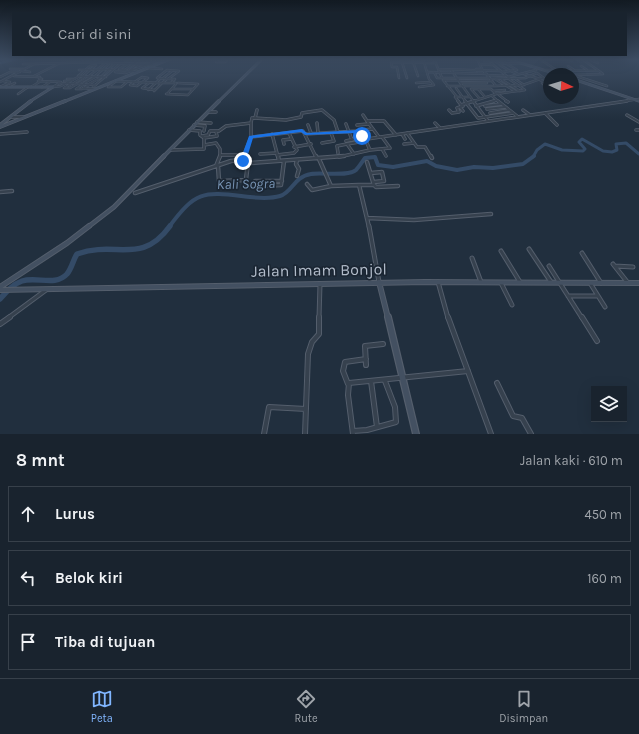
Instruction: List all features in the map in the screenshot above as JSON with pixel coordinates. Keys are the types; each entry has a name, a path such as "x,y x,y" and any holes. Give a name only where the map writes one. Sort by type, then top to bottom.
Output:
{"street":[{"path":"0,82 6,79"},
{"path":"40,79 37,81 40,81"},
{"path":"0,87 53,87 63,85 74,79"},
{"path":"77,79 64,88 70,88 85,79"},
{"path":"91,79 76,89 99,88 119,79"},
{"path":"83,88 97,79"},
{"path":"94,88 90,87 104,79"},
{"path":"127,89 139,79"},
{"path":"131,86 137,86 146,79"},
{"path":"148,90 160,79"},
{"path":"149,83 142,88 154,91 168,79"},
{"path":"170,79 175,80 171,83"},
{"path":"133,192 188,130 241,79"},
{"path":"470,97 458,97 443,80 484,81 490,79"},
{"path":"491,79 496,86"},
{"path":"495,79 515,92"},
{"path":"501,79 520,91"},
{"path":"474,102 485,97 525,90 510,79"},
{"path":"515,79 524,84"},
{"path":"522,79 529,83"},
{"path":"535,79 543,81"},
{"path":"447,86 512,86 543,79"},
{"path":"587,79 607,86"},
{"path":"450,80 454,86"},
{"path":"458,80 488,121"},
{"path":"0,87 10,82 3,81"},
{"path":"18,94 40,81 69,82"},
{"path":"42,87 51,81"},
{"path":"64,81 96,84"},
{"path":"128,82 121,87 108,87 115,81 135,82 141,83 177,83 199,84 188,95 166,94 177,83"},
{"path":"484,81 496,94"},
{"path":"579,81 634,100"},
{"path":"0,126 21,107 60,82"},
{"path":"114,87 122,82"},
{"path":"422,82 426,87"},
{"path":"416,83 431,82 434,85 419,87"},
{"path":"6,87 15,83"},
{"path":"459,83 487,83"},
{"path":"174,95 185,84"},
{"path":"181,95 192,84"},
{"path":"56,85 63,85"},
{"path":"500,86 509,93"},
{"path":"0,126 31,115 94,88"},
{"path":"450,88 463,88"},
{"path":"456,88 477,117 513,113"},
{"path":"172,89 193,89"},
{"path":"480,99 471,89 505,90"},
{"path":"478,89 485,97"},
{"path":"484,89 518,117"},
{"path":"457,109 496,94 509,93"},
{"path":"475,94 482,94"},
{"path":"499,95 508,102"},
{"path":"458,97 455,97 459,105 467,104"},
{"path":"484,105 497,99"},
{"path":"366,140 639,100"},
{"path":"476,106 502,104"},
{"path":"484,105 492,116"},
{"path":"460,107 463,111"},
{"path":"487,109 506,107"},
{"path":"242,160 251,137 252,118 255,118 257,110"},
{"path":"255,118 291,119 301,117 301,113 322,110 334,120 338,132"},
{"path":"490,113 509,110"},
{"path":"523,110 530,115"},
{"path":"207,112 216,112"},
{"path":"545,113 557,125"},
{"path":"12,116 22,118 31,115"},
{"path":"1,289 72,240 133,192 231,161 242,160 248,163 296,160 354,154 390,147 372,129 363,115"},
{"path":"627,115 639,122"},
{"path":"197,122 211,123"},
{"path":"357,125 384,122 396,135"},
{"path":"188,130 216,131 226,126 251,123"},
{"path":"317,123 318,133"},
{"path":"435,123 441,128"},
{"path":"346,124 352,140"},
{"path":"194,125 205,126 204,131"},
{"path":"308,125 311,133"},
{"path":"305,134 372,129"},
{"path":"170,150 201,150 204,148 204,145 203,137 200,135 200,131"},
{"path":"203,137 208,135 210,131"},
{"path":"203,137 218,136 216,131"},
{"path":"251,137 302,131 311,144 331,186"},
{"path":"357,131 366,140 370,150"},
{"path":"0,134 27,132"},
{"path":"260,154 294,153 297,151 289,133"},
{"path":"322,143 334,141 331,133"},
{"path":"407,133 418,147 425,147 432,158"},
{"path":"272,134 279,161"},
{"path":"402,134 405,139"},
{"path":"346,141 363,137"},
{"path":"284,144 283,140 291,139"},
{"path":"338,153 337,146 359,142"},
{"path":"404,144 414,142"},
{"path":"204,145 217,143 220,148 221,155 217,166 220,176 219,181 247,180"},
{"path":"294,147 311,144"},
{"path":"347,144 354,154"},
{"path":"382,149 386,156"},
{"path":"221,155 244,155"},
{"path":"248,163 245,187 280,186 282,181 284,160"},
{"path":"296,160 296,164 299,169 297,176"},
{"path":"367,162 376,187 398,186"},
{"path":"307,184 312,190 331,186 374,184 384,182 382,172 371,173"},
{"path":"255,181 282,181"},
{"path":"359,185 379,282 416,434"},
{"path":"0,192 12,191"},
{"path":"367,218 414,220 491,214"},
{"path":"529,249 551,283"},
{"path":"501,251 520,282"},
{"path":"582,253 601,283"},
{"path":"472,258 481,282"},
{"path":"628,283 614,265 633,267"},
{"path":"549,266 597,341"},
{"name":"Jalan Imam Bonjol","path":"1,289 47,290 379,282 639,283"},
{"path":"438,282 448,317 491,434"},
{"path":"500,282 512,306"},
{"path":"305,434 308,354 311,345 318,336 320,330 320,283"},
{"path":"590,283 605,307"},
{"path":"0,324 47,290"},
{"path":"568,296 598,296"},
{"path":"366,365 365,346 382,344"},
{"path":"366,359 345,362 343,371 348,384 353,432 393,424 397,418 395,405 388,393 385,380"},
{"path":"348,384 350,382 402,379 468,371"},
{"path":"371,381 376,409 377,427"},
{"path":"497,384 513,416 522,417 531,434"},
{"path":"264,434 266,416 269,407 306,409"}],"waterway":[{"name":"Kali Sogra","path":"533,157 537,150 545,144 562,150 583,151 585,149 579,142 582,139 603,151 612,152 617,150 616,144 626,143 639,154"},
{"name":"Kali Sogra","path":"169,227 187,206 195,199 203,196 222,194 261,198 276,197 288,191 300,178 311,174 341,174 352,172 357,169 365,158 375,157 378,165 393,167 427,161 436,166 457,170 474,167 493,168 523,164 533,157"},
{"name":"Kali Sogra","path":"0,299 7,291 19,282 28,280 51,281 62,278 69,272 77,254 91,250 138,249 149,245 159,238 170,226"}],"route":[{"path":"243,161 242,160 251,137 302,131 305,134 357,131 362,136"}]}
